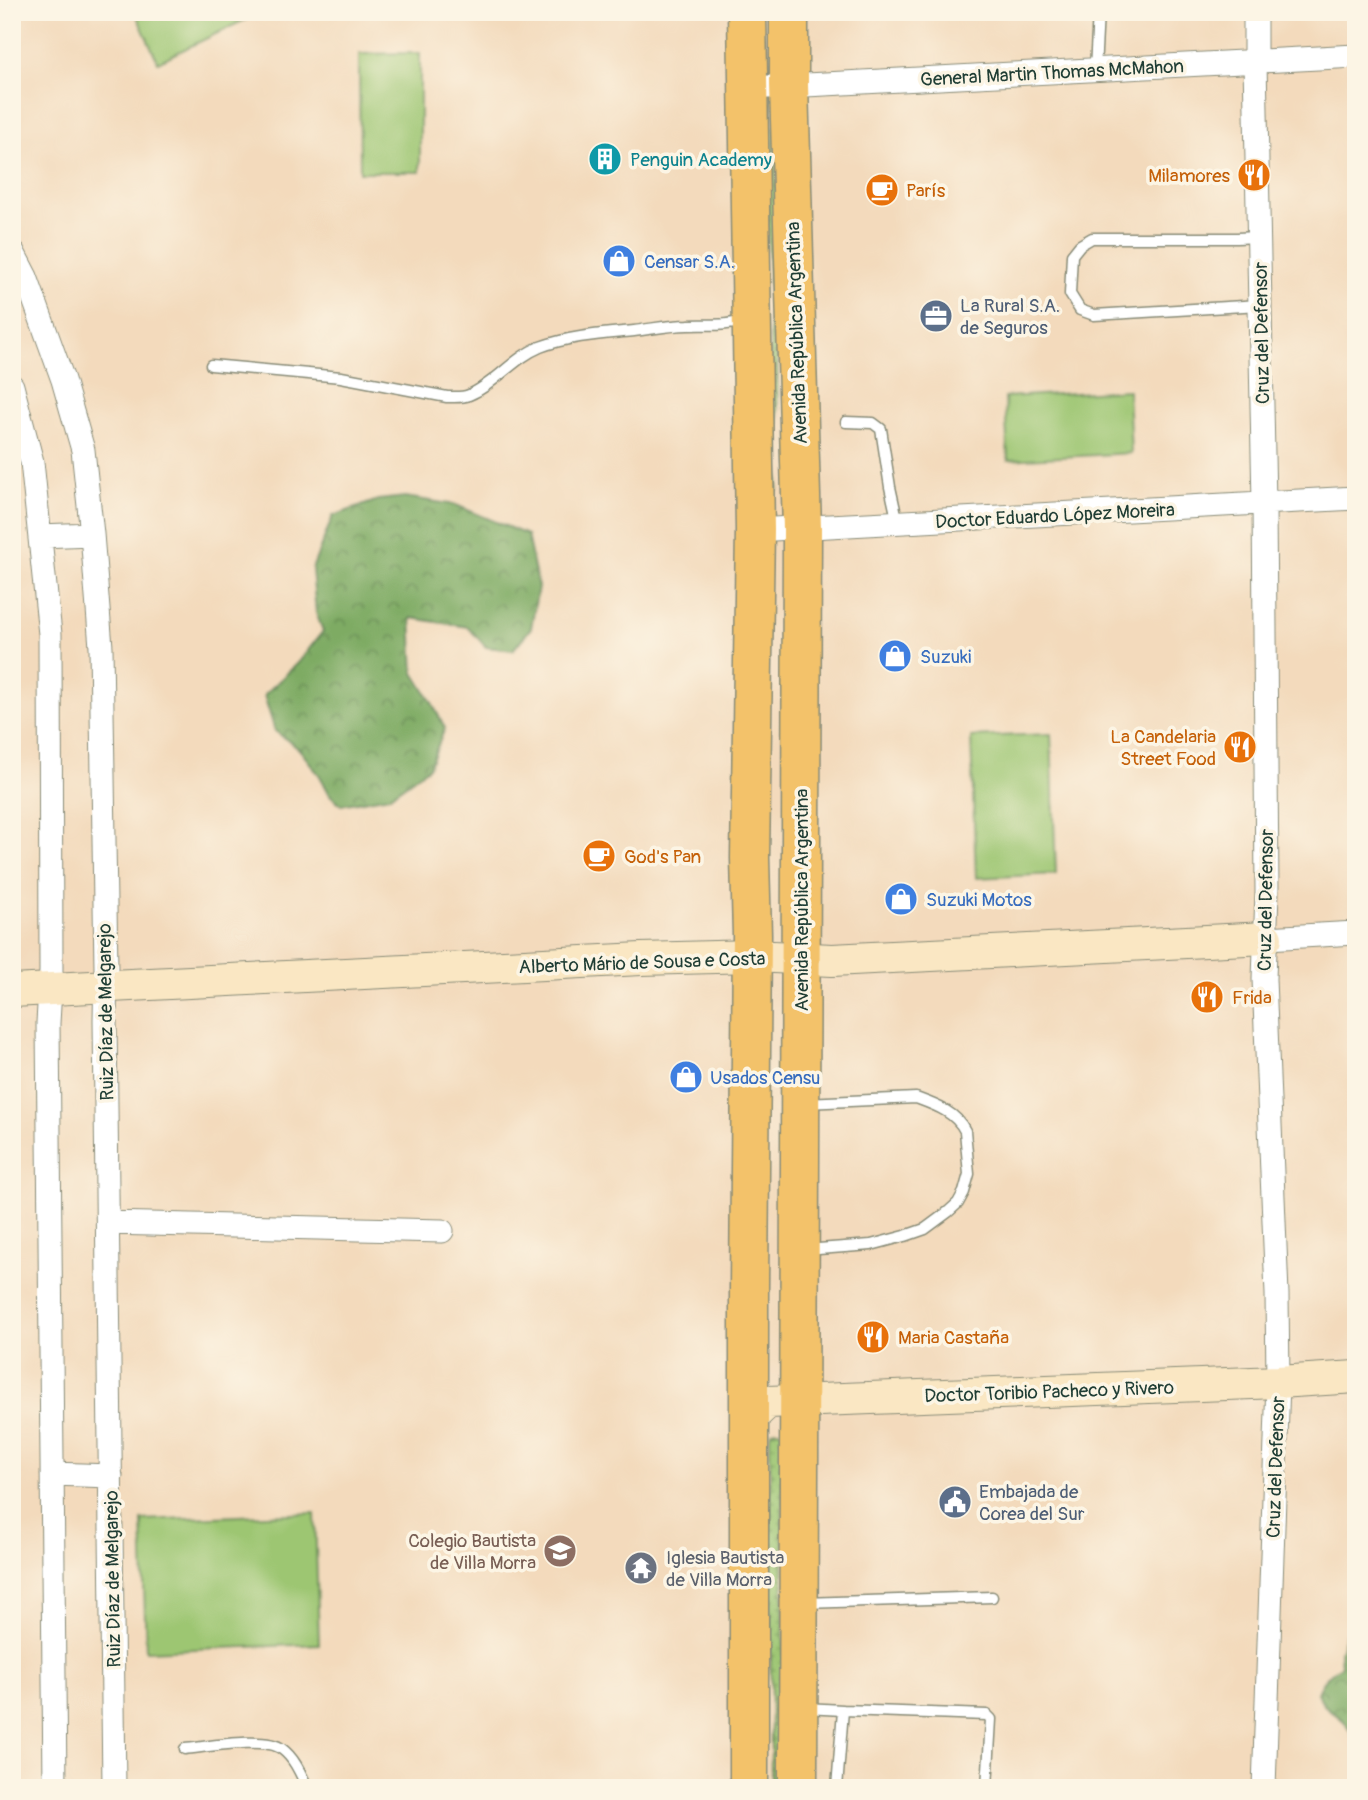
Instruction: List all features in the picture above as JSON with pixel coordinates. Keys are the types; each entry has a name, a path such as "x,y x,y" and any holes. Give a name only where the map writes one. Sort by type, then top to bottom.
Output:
{"highway":[{"path":"747,12 755,530 750,858 752,956 749,1288 767,1319 772,1408"},
{"name":"Avenida República Argentina","path":"749,1788 772,1408 799,1250 802,528 789,12"},
{"name":"Avenida República Argentina","path":"772,1408 798,1603 797,1788"}],"street":[{"name":"Cruz del Defensor","path":"1255,12 1264,503 1267,892 1264,979 1278,1382 1264,1788"},
{"name":"General Martin Thomas McMahon","path":"748,88 1356,56"},
{"name":"Ruiz Díaz de Melgarejo","path":"12,250 26,277 63,380 83,450 101,647 114,1788"},
{"path":"12,386 32,462 50,634 48,1023 55,1788"},
{"name":"Doctor Eduardo López Moreira","path":"755,530 1356,498"},
{"path":"40,536 92,534"},
{"name":"Alberto Mário de Sousa e Costa","path":"12,990 642,960 752,956 832,960 1356,933"},
{"path":"108,1223 442,1231"},
{"name":"Doctor Toribio Pacheco y Rivero","path":"772,1408 1356,1377"},
{"path":"52,1474 111,1476"}],"lane":[{"path":"1095,70 1098,12"},
{"path":"1258,237 1093,238 1080,245 1072,255 1070,294 1080,310 1094,316 1260,305"},
{"path":"211,365 341,377 457,397 468,396 538,348 581,337 687,325 733,325 752,318"},
{"path":"846,422 873,423 881,429 898,523"},
{"path":"799,1103 916,1098 933,1104 947,1111 965,1130 969,1174 958,1203 925,1229 871,1245 799,1250"},
{"path":"798,1603 992,1597"},
{"path":"797,1707 987,1715 991,1719 988,1788"},
{"path":"837,1788 843,1710"},
{"path":"186,1749 251,1742 269,1743 281,1748 295,1762 306,1785"}],"green space":[{"path":"135,12 261,12 158,62"},
{"path":"420,53 420,172 360,172 359,54"},
{"path":"767,126 772,126 776,131 778,488 772,492"},
{"path":"1128,390 1131,453 1008,460 1005,397"},
{"path":"405,497 456,505 527,535 538,587 531,628 513,650 486,647 468,627 411,618 414,673 445,728 429,767 402,787 389,796 341,805 330,795 320,776 299,749 275,731 264,695 298,663 323,631 316,613 312,569 333,516 378,500"},
{"path":"1051,734 1056,874 976,878 971,737"},
{"path":"775,1430 782,1433 785,1788 771,1788 770,1435"},
{"path":"315,1513 319,1644 146,1651 142,1520"},
{"path":"1356,1628 1356,1742 1344,1721 1323,1704 1317,1693 1326,1678 1341,1666 1340,1651 1347,1631"}],"place":[{"name":"Penguin Academy","path":"605,159"},
{"name":"Milamores","path":"1254,175"},
{"name":"París","path":"882,190"},
{"name":"Censar S.A.","path":"619,261"},
{"name":"La Rural S.A. de Seguros","path":"936,316"},
{"name":"Suzuki","path":"895,656"},
{"name":"La Candelaria Street Food","path":"1240,747"},
{"name":"God's Pan","path":"599,856"},
{"name":"Suzuki Motos","path":"901,899"},
{"name":"Frida","path":"1207,997"},
{"name":"Usados Censu","path":"686,1077"},
{"name":"Maria Castaña","path":"873,1337"},
{"name":"Embajada de Corea del Sur","path":"955,1502"},
{"name":"Colegio Bautista de Villa Morra","path":"560,1551"},
{"name":"Iglesia Bautista de Villa Morra","path":"641,1568"}]}
